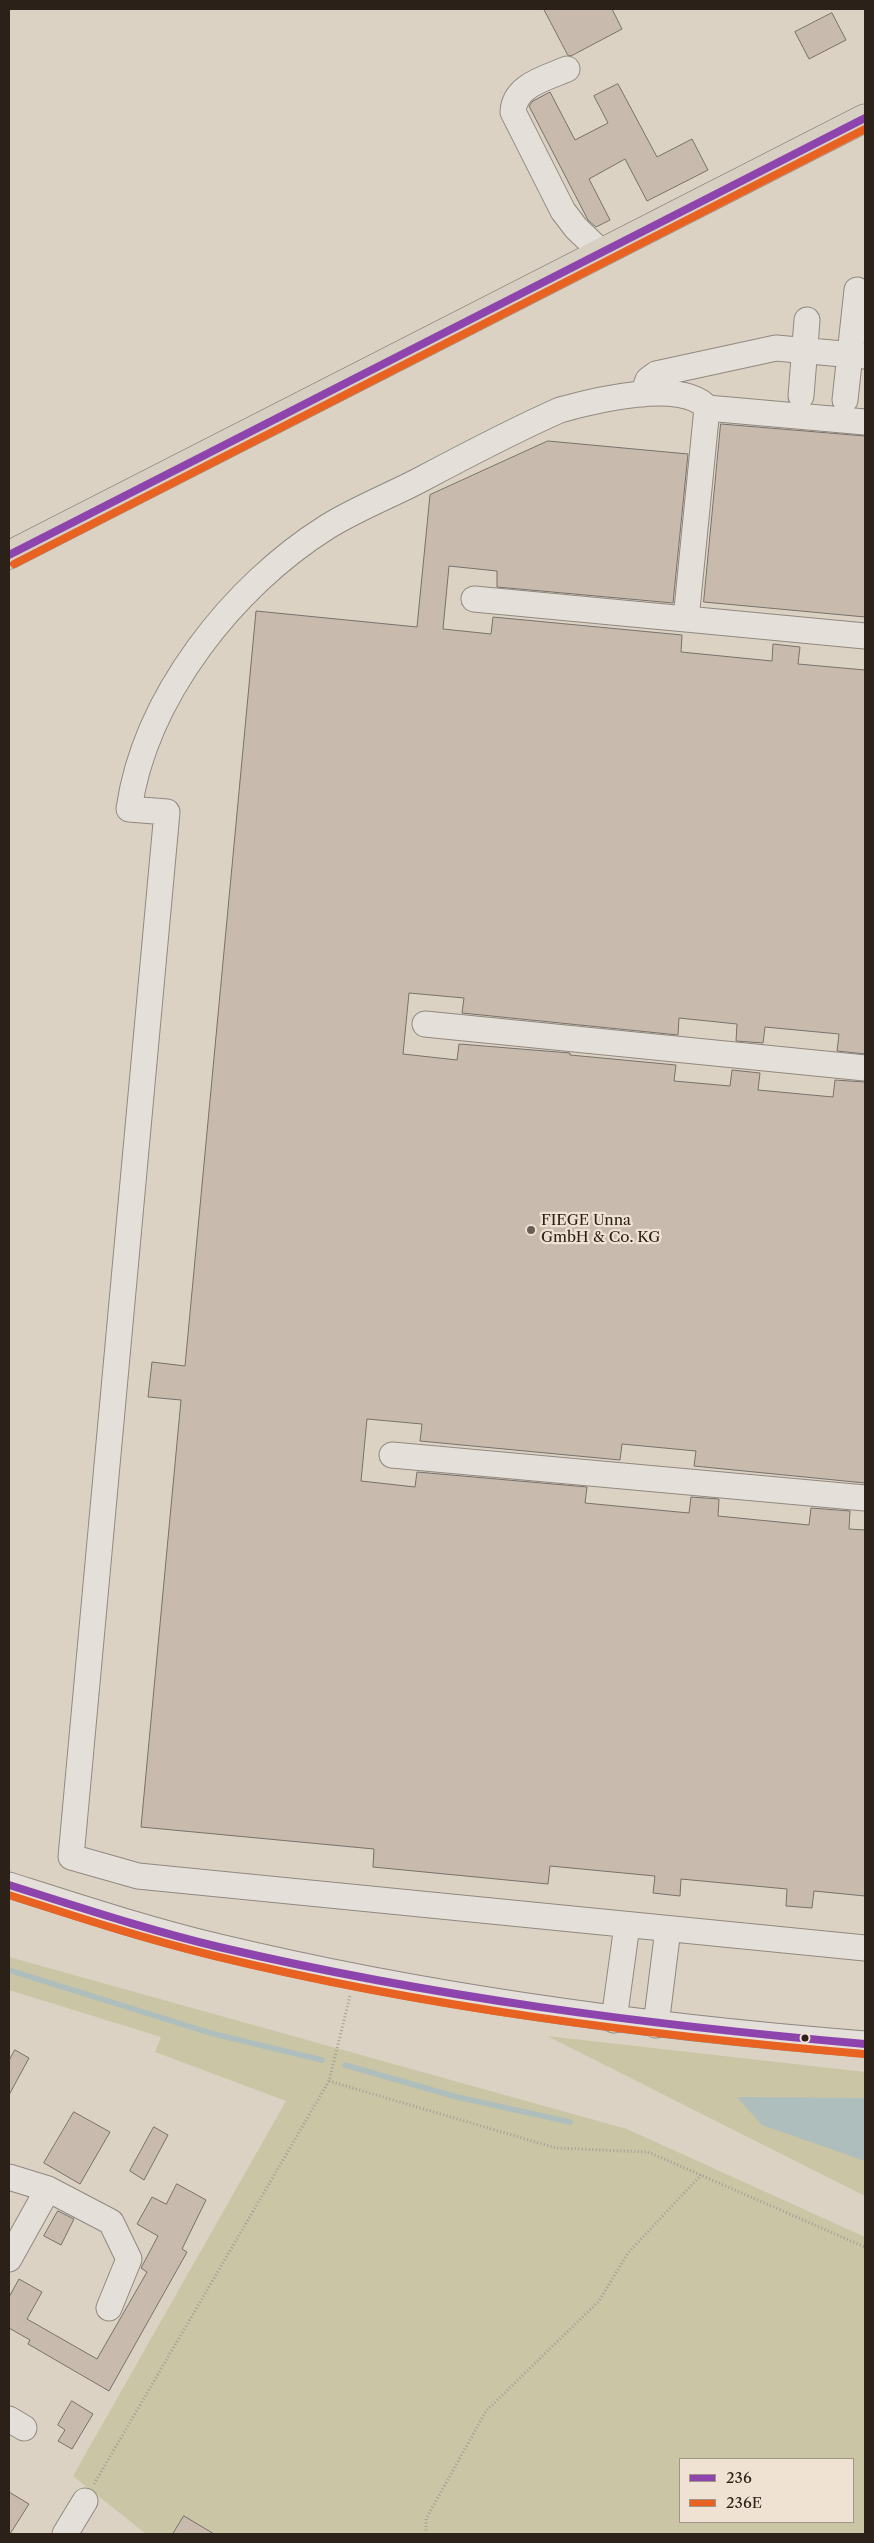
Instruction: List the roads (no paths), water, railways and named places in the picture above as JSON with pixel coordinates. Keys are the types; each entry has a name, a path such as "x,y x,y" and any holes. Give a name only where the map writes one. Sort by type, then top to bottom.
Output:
{"main road":[{"path":"9,555 865,118"}],"street":[{"path":"568,69 520,92 513,104 513,112 563,211 576,228 601,252"},
{"path":"846,400 858,356 857,290"},
{"path":"801,396 807,320"},
{"path":"643,394 648,380 656,374 776,348 858,356"},
{"path":"865,422 706,408 694,397 643,394 590,402 553,413 328,527 273,567 226,614 185,669 162,709 135,778 129,809 167,812 71,1857 138,1876 865,1948"},
{"path":"686,619 706,408"},
{"path":"474,599 865,636"},
{"path":"425,1024 865,1068"},
{"path":"392,1455 865,1498"},
{"path":"9,1885 104,1916 218,1947 462,1997 656,2025 865,2044"},
{"path":"614,2020 627,1925"},
{"path":"656,2025 668,1929"},
{"path":"17,2180 48,2189 111,2222 129,2259 109,2308"},
{"path":"9,2260 48,2189"},
{"path":"66,2534 85,2501"}],"waterway":[{"path":"9,1970 214,2034 322,2060"},
{"path":"345,2065 457,2097 570,2122"}],"place":[{"name":"FIEGE Unna GmbH & Co. KG","path":"531,1230"}]}
